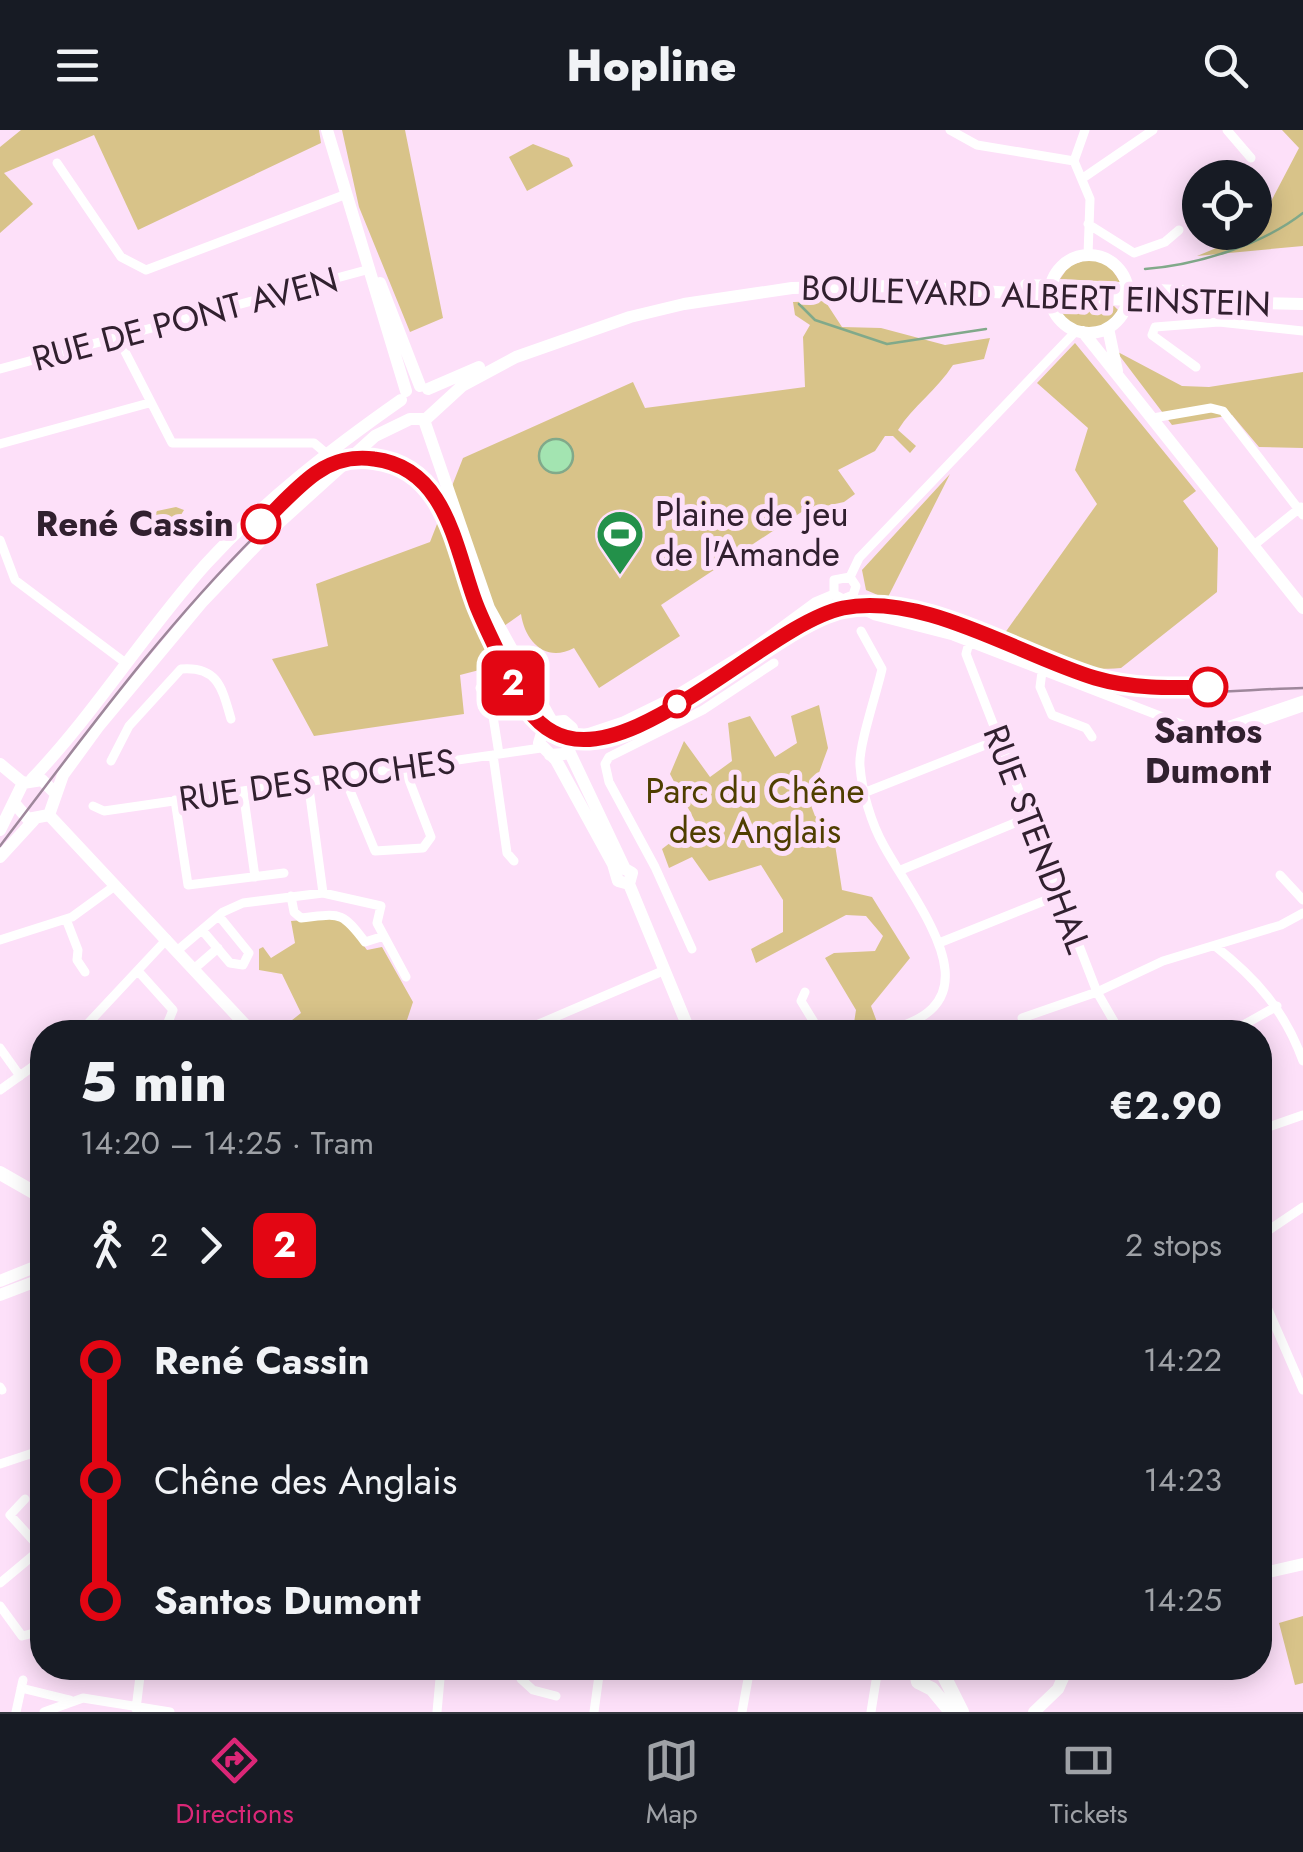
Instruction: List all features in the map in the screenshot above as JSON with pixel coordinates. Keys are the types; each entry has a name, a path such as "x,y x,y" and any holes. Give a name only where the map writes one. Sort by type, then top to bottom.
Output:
{"main road":[{"path":"327,130 410,419"},
{"path":"1079,332 1108,328 1118,319 1127,294 1115,265 1088,255 1061,266 1050,289 1059,319 1079,332 1118,373 1303,608"},
{"path":"370,269 391,306 434,408"},
{"name":"BOULEVARD ALBERT EINSTEIN","path":"28,781 60,751 223,546 327,454 403,396 576,326 657,303 734,288 834,279 1221,300 1303,300"},
{"name":"BOULEVARD ALBERT EINSTEIN","path":"424,420 469,381 516,357 582,331 684,304 834,286 1050,289"},
{"name":"BOULEVARD ALBERT EINSTEIN","path":"1127,294 1303,300"},
{"path":"1108,328 1118,373"},
{"path":"49,815 55,793 76,756 140,675 270,531 365,444 410,419 424,420 489,608 551,720 572,731 569,751 626,875 685,1020"},
{"path":"551,720 539,731 546,751 626,875"},
{"path":"546,751 569,751"},
{"path":"0,764 28,781 46,782 55,793"},
{"path":"0,830 28,781"},
{"path":"15,804 22,815 34,820"},
{"path":"0,857 34,820 49,815"},
{"path":"49,815 241,1020"},
{"path":"0,1173 30,1190"},
{"path":"0,1182 30,1199"},
{"path":"0,1281 30,1269"},
{"path":"0,1295 30,1284"},
{"path":"1272,1571 1303,1564"},
{"path":"938,1680 950,1712"},
{"path":"939,1680 962,1712"},
{"path":"1034,1712 1058,1688 1060,1680"}],"street":[{"path":"950,130 978,145 1074,161"},
{"path":"1074,161 1085,130"},
{"path":"1084,178 1153,130"},
{"path":"1227,130 1251,158"},
{"path":"1074,161 1090,199 1088,255"},
{"path":"56,163 121,257 146,270 344,195"},
{"path":"1088,224 1134,253 1165,242 1180,230"},
{"name":"RUE DE PONT AVEN","path":"0,368 370,269"},
{"path":"1219,322 1221,300"},
{"path":"1196,367 1152,334 1155,326 1219,322 1303,331"},
{"path":"850,577 858,558 1079,332"},
{"path":"118,338 169,439 181,446 314,443 327,454"},
{"path":"0,444 149,403"},
{"path":"1153,418 1211,408 1223,411 1302,510 1254,545"},
{"path":"0,540 10,573 127,664"},
{"path":"0,582 10,573"},
{"path":"834,594 834,580 850,577"},
{"path":"850,577 856,586 852,596"},
{"path":"834,594 842,599 852,596"},
{"path":"572,731 608,725 658,704 733,661 814,602 834,594"},
{"path":"852,596 869,614 912,622 1204,733 1234,731 1303,704"},
{"path":"861,631 882,669 860,762 866,792 880,838 939,943 946,976 935,1008 917,1020"},
{"name":"RUE STENDHAL","path":"969,643 966,654 998,740 1097,992 1113,1020"},
{"path":"733,661 747,682"},
{"path":"692,948 655,867 609,782 605,764 609,757 668,729 774,663"},
{"path":"111,761 129,726 180,669 205,670 221,684 231,719"},
{"path":"1042,672 1040,688 1052,715 1086,728 1092,736"},
{"path":"140,675 158,691"},
{"path":"480,688 492,710 507,853 514,861"},
{"path":"866,792 998,740"},
{"name":"RUE DES ROCHES","path":"93,806 104,811 496,754 546,751"},
{"path":"344,776 375,851 422,848 432,837 404,767"},
{"path":"308,781 323,893"},
{"path":"243,790 255,877"},
{"path":"175,800 185,881 193,886 284,873"},
{"path":"901,870 1028,817"},
{"path":"626,875 655,867"},
{"path":"1280,875 1303,900"},
{"path":"0,940 66,919 116,885"},
{"path":"91,1020 138,970 172,944 243,903 291,896 323,893 381,906 377,922 406,977"},
{"path":"939,943 1059,895"},
{"path":"291,896 294,912 301,918 338,914 350,920 365,942 384,936"},
{"path":"1022,1018 1097,992 1163,962 1282,925 1303,912"},
{"path":"202,930 234,966 243,966 250,958 219,916"},
{"path":"66,919 78,950 76,960 85,972"},
{"path":"1215,946 1241,966 1277,1006 1303,1060"},
{"path":"195,968 218,948"},
{"path":"138,970 173,1010 169,1020"},
{"path":"546,1020 666,970"},
{"path":"804,992 802,1000 813,1020"},
{"path":"1253,1020 1277,1006"},
{"path":"0,1048 20,1076"},
{"path":"0,1090 30,1069"},
{"path":"1272,1126 1303,1115"},
{"path":"1272,1228 1303,1207"},
{"path":"1272,1318 1302,1385"},
{"path":"0,1464 30,1454"},
{"path":"25,1499 10,1515 30,1536"},
{"path":"0,1583 30,1559"},
{"path":"0,1606 22,1636 30,1634"},
{"path":"136,1709 140,1680"},
{"path":"437,1712 441,1680"},
{"path":"521,1680 532,1690 556,1696"},
{"path":"594,1712 598,1680"},
{"path":"742,1712 748,1680"},
{"path":"871,1712 876,1680"},
{"path":"16,1712 22,1684 70,1700 170,1712"},
{"path":"44,1712 70,1700"}],"green space":[{"path":"21,130 319,130 321,143 138,230 94,135 4,173 33,204 0,233 0,147"},
{"path":"342,130 405,130 443,318 410,332 359,207"},
{"path":"1282,130 1303,130 1303,246 1272,249 1272,200 1299,148"},
{"path":"533,144 569,158 573,166 527,191 509,157"},
{"path":"1212,250 1261,250 1197,256"},
{"path":"1091,258 1108,263 1120,282 1060,279 1069,266"},
{"path":"825,301 842,327 881,328 945,345 990,338 984,359 953,365 904,421 898,430 916,446 910,453 893,436 885,436 875,451 838,470 855,494 844,502 803,511 661,605 680,636 599,688 574,648 554,653 532,641 521,614 504,626 487,668 460,675 464,714 314,736 272,659 328,646 316,584 430,542 463,458 633,382 645,408 805,387 803,337 810,325 795,315 793,302"},
{"path":"1063,303 1114,306 1118,310 1104,324 1087,328 1063,316 1057,307"},
{"path":"1075,343 1196,491 1183,501 1218,548 1217,592 1121,668 1075,664 1002,637 1097,504 1075,470 1088,428 1037,383"},
{"path":"1116,351 1182,386 1209,387 1303,372 1303,448 1259,447 1232,415 1172,425"},
{"path":"950,474 887,599 866,590 862,570"},
{"path":"176,507 184,510 171,531 159,539 145,533 157,511"},
{"name":"Parc du Chêne des Anglais","path":"819,705 828,748 809,800 815,816 832,825 842,890 872,897 910,958 871,1006 876,1020 854,1020 856,1010 825,958 834,953 875,951 883,936 866,916 846,915 756,963 751,949 783,932 783,900 761,865 709,881 692,857 669,868 662,849 696,823 670,774 684,741 710,777 732,761 728,723 750,716 775,757 797,743 791,716"},
{"path":"331,918 346,922 367,950 382,947 413,1002 407,1020 292,1020 301,1013 282,974 259,970 259,949 263,947 271,958 295,943 291,921"},
{"path":"1303,1616 1303,1683 1295,1685 1279,1623"}],"shaded area":[{"path":"556,439 568,444 573,456 568,468 556,473 544,468 539,456 544,444"}],"waterway":[{"path":"1145,269 1228,252 1268,235 1303,213"},
{"path":"799,304 815,320 887,344 986,329"}],"tram line":[{"name":"2","path":"261,524 313,475 342,461 380,460 418,477 432,491 445,514 476,604 520,698 543,725 574,739 602,738 643,721 715,682 812,619 861,606 916,611 1112,682 1208,687"},
{"path":"0,846 126,682 228,563 301,490 344,465 390,465 423,489 447,530 505,684 533,722 571,743 603,743 637,731 783,640 850,611 880,609 912,614 976,635 1070,674 1125,688 1175,692 1303,688"}],"place":[{"name":"René Cassin","path":"261,524"},
{"name":"Plaine de jeu de l'Amande","path":"620,576"},
{"name":"Santos Dumont","path":"1208,687"}]}
